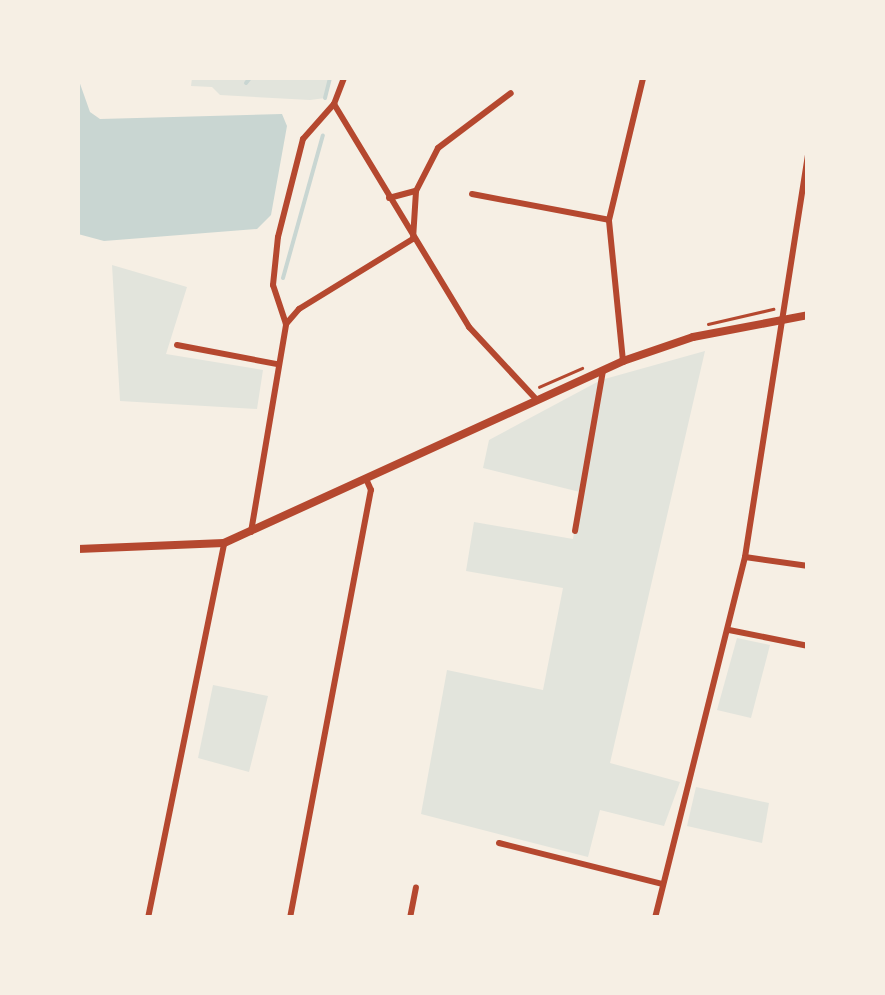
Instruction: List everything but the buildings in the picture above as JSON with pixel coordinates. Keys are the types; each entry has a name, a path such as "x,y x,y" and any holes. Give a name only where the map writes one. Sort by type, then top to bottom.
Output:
{"street":[{"path":"286,324 273,285 278,237 303,139 334,104 344,78"},
{"path":"623,361 609,220 643,78"},
{"path":"413,240 416,191 438,148 511,92"},
{"path":"334,104 413,240 483,345 536,399"},
{"path":"655,918 745,558 778,319 808,156"},
{"path":"389,198 416,191"},
{"path":"472,194 609,220"},
{"path":"250,532 286,324 299,309 413,240"},
{"path":"78,549 224,544 623,361 693,337 808,315"},
{"path":"177,345 277,364"},
{"path":"574,531 603,369"},
{"path":"290,918 371,490 366,479"},
{"path":"148,918 224,544"},
{"path":"745,558 808,566"},
{"path":"729,630 808,646"},
{"path":"498,843 662,884"},
{"path":"410,918 416,888"}],"shaded area":[{"path":"78,78 90,112 100,119 282,114 287,126 271,215 257,229 104,241 78,234"},
{"path":"192,78 330,78 325,98 310,100 220,95 212,87 191,86"},
{"path":"112,265 187,287 166,354 263,370 257,409 120,401"},
{"path":"705,351 610,763 680,782 664,826 600,810 588,857 421,814 447,670 543,690 563,588 466,571 474,522 573,539 580,492 483,468 489,440 601,380"},
{"path":"737,638 770,645 751,718 717,710"},
{"path":"213,685 268,696 249,772 198,758"},
{"path":"696,787 769,803 762,843 687,826"}],"waterway":[{"path":"246,83 250,78"},
{"path":"325,98 330,78"},
{"path":"283,278 323,135"}]}
